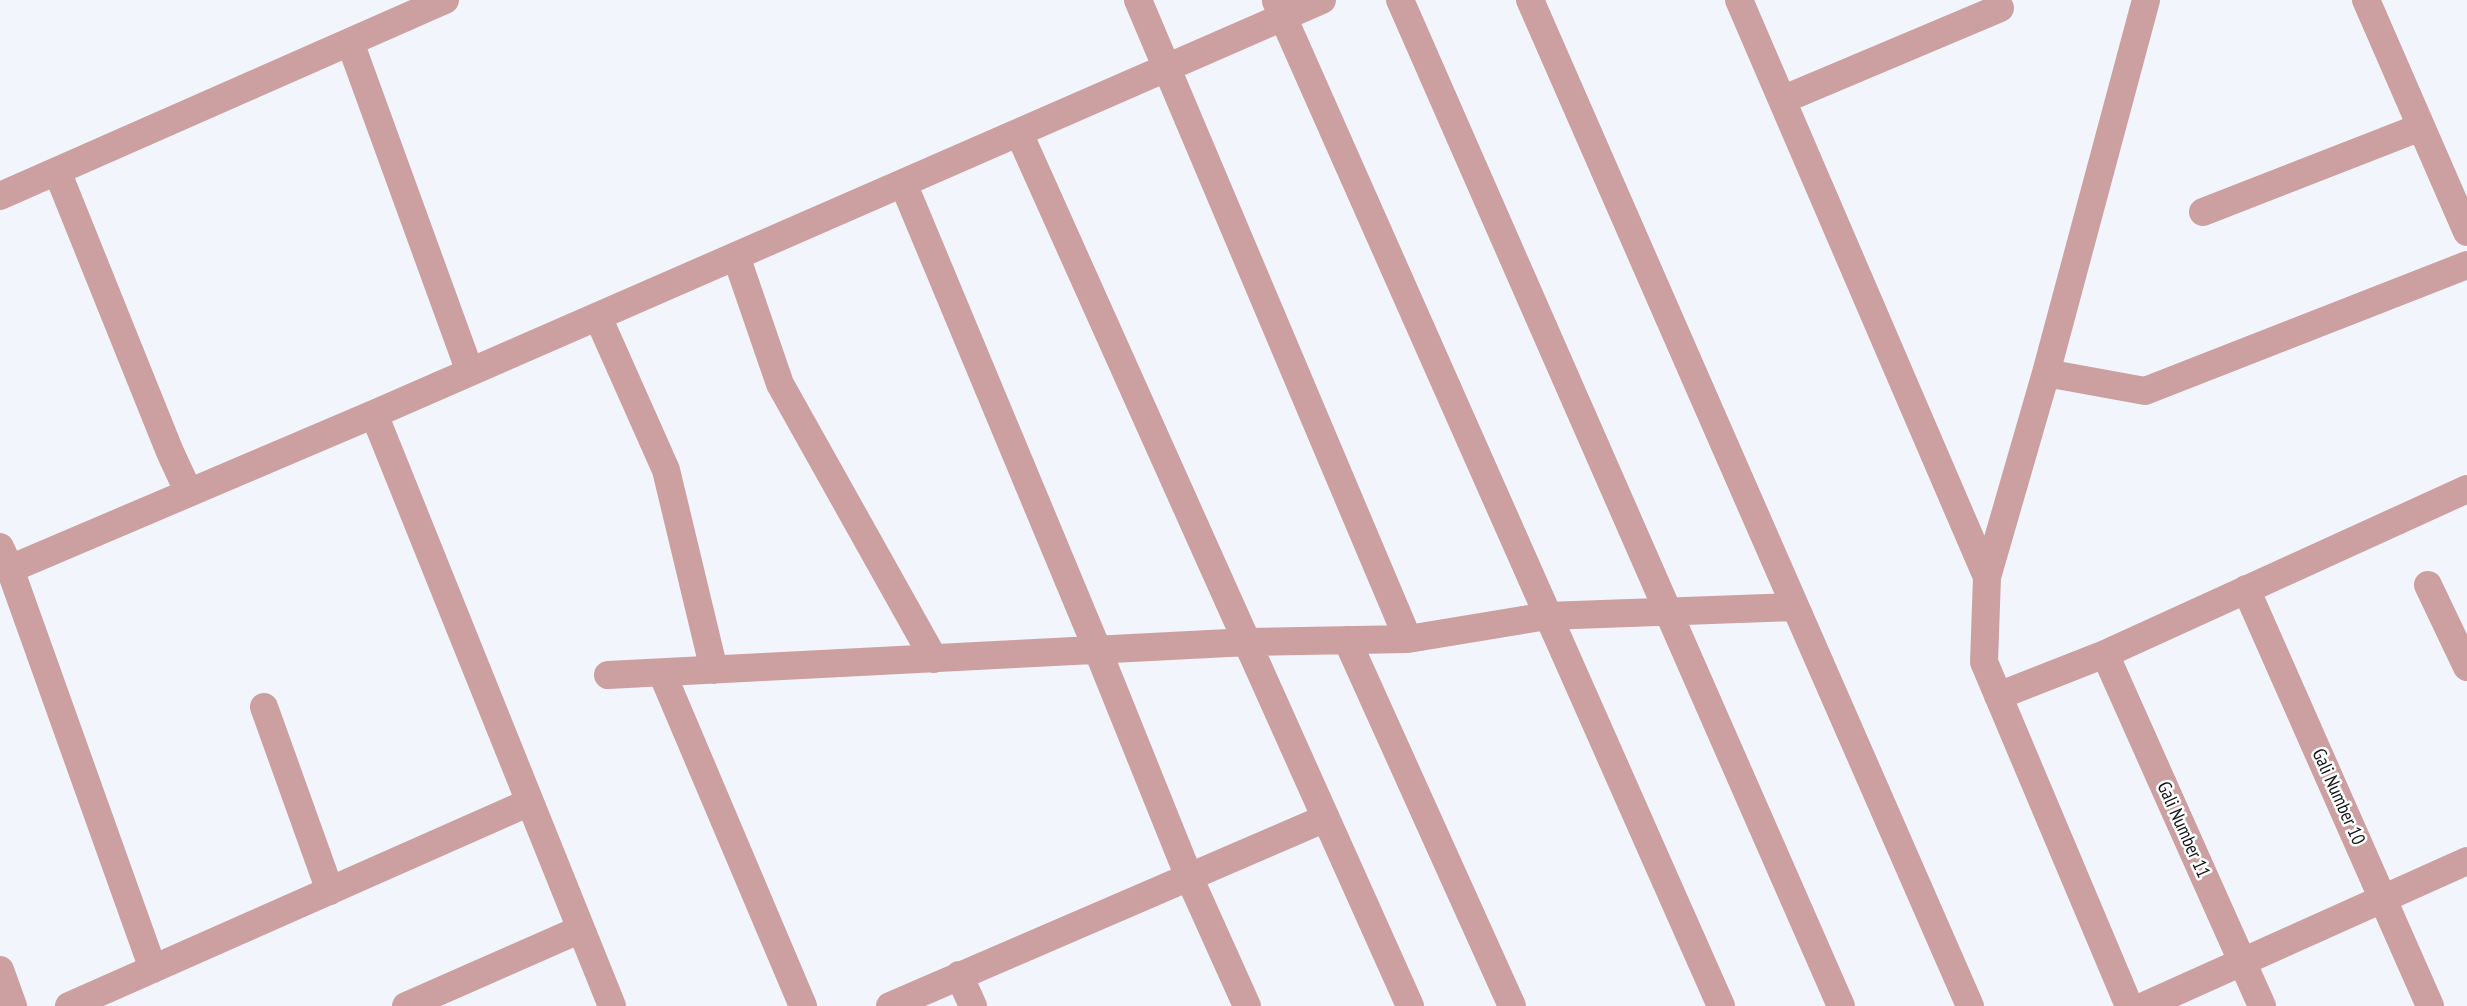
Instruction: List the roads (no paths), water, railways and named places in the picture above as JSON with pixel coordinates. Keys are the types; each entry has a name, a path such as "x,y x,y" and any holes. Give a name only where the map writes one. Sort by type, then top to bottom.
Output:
{"street":[{"path":"0,196 445,0"},
{"path":"1138,0 1408,639"},
{"path":"153,969 5,558 189,493 1166,68 1279,9 1322,0"},
{"path":"1400,0 1666,611 1841,1006"},
{"path":"1530,0 1970,1006"},
{"path":"1739,0 1987,577"},
{"path":"2129,1006 1984,662 1987,577 2046,372 2146,0"},
{"path":"2366,0 2467,232"},
{"path":"1782,100 2000,8"},
{"path":"1279,9 1721,1006"},
{"path":"350,42 470,372"},
{"path":"2203,212 2422,127"},
{"path":"1019,133 1410,1006"},
{"path":"57,171 170,452 189,493"},
{"path":"903,183 1098,651 1189,877 1247,1006"},
{"path":"736,256 780,384 934,659"},
{"path":"2046,372 2145,391 2467,265"},
{"path":"598,316 666,470 714,670"},
{"path":"374,414 612,1006"},
{"path":"1998,696 2105,654 2467,489"},
{"path":"2428,585 2467,667"},
{"name":"Gali Number 10","path":"2246,589 2430,1006"},
{"path":"608,676 1248,642 1408,639 1548,616 1794,607"},
{"path":"1347,640 1512,1006"},
{"name":"Gali Number 11","path":"2105,654 2262,1006"},
{"path":"662,673 803,1006"},
{"path":"264,707 330,890"},
{"path":"69,1006 530,802"},
{"path":"890,1006 1326,818"},
{"path":"2144,1006 2467,861"},
{"path":"422,1003 581,928"},
{"path":"0,970 13,1006"},
{"path":"959,975 973,1006"}]}
